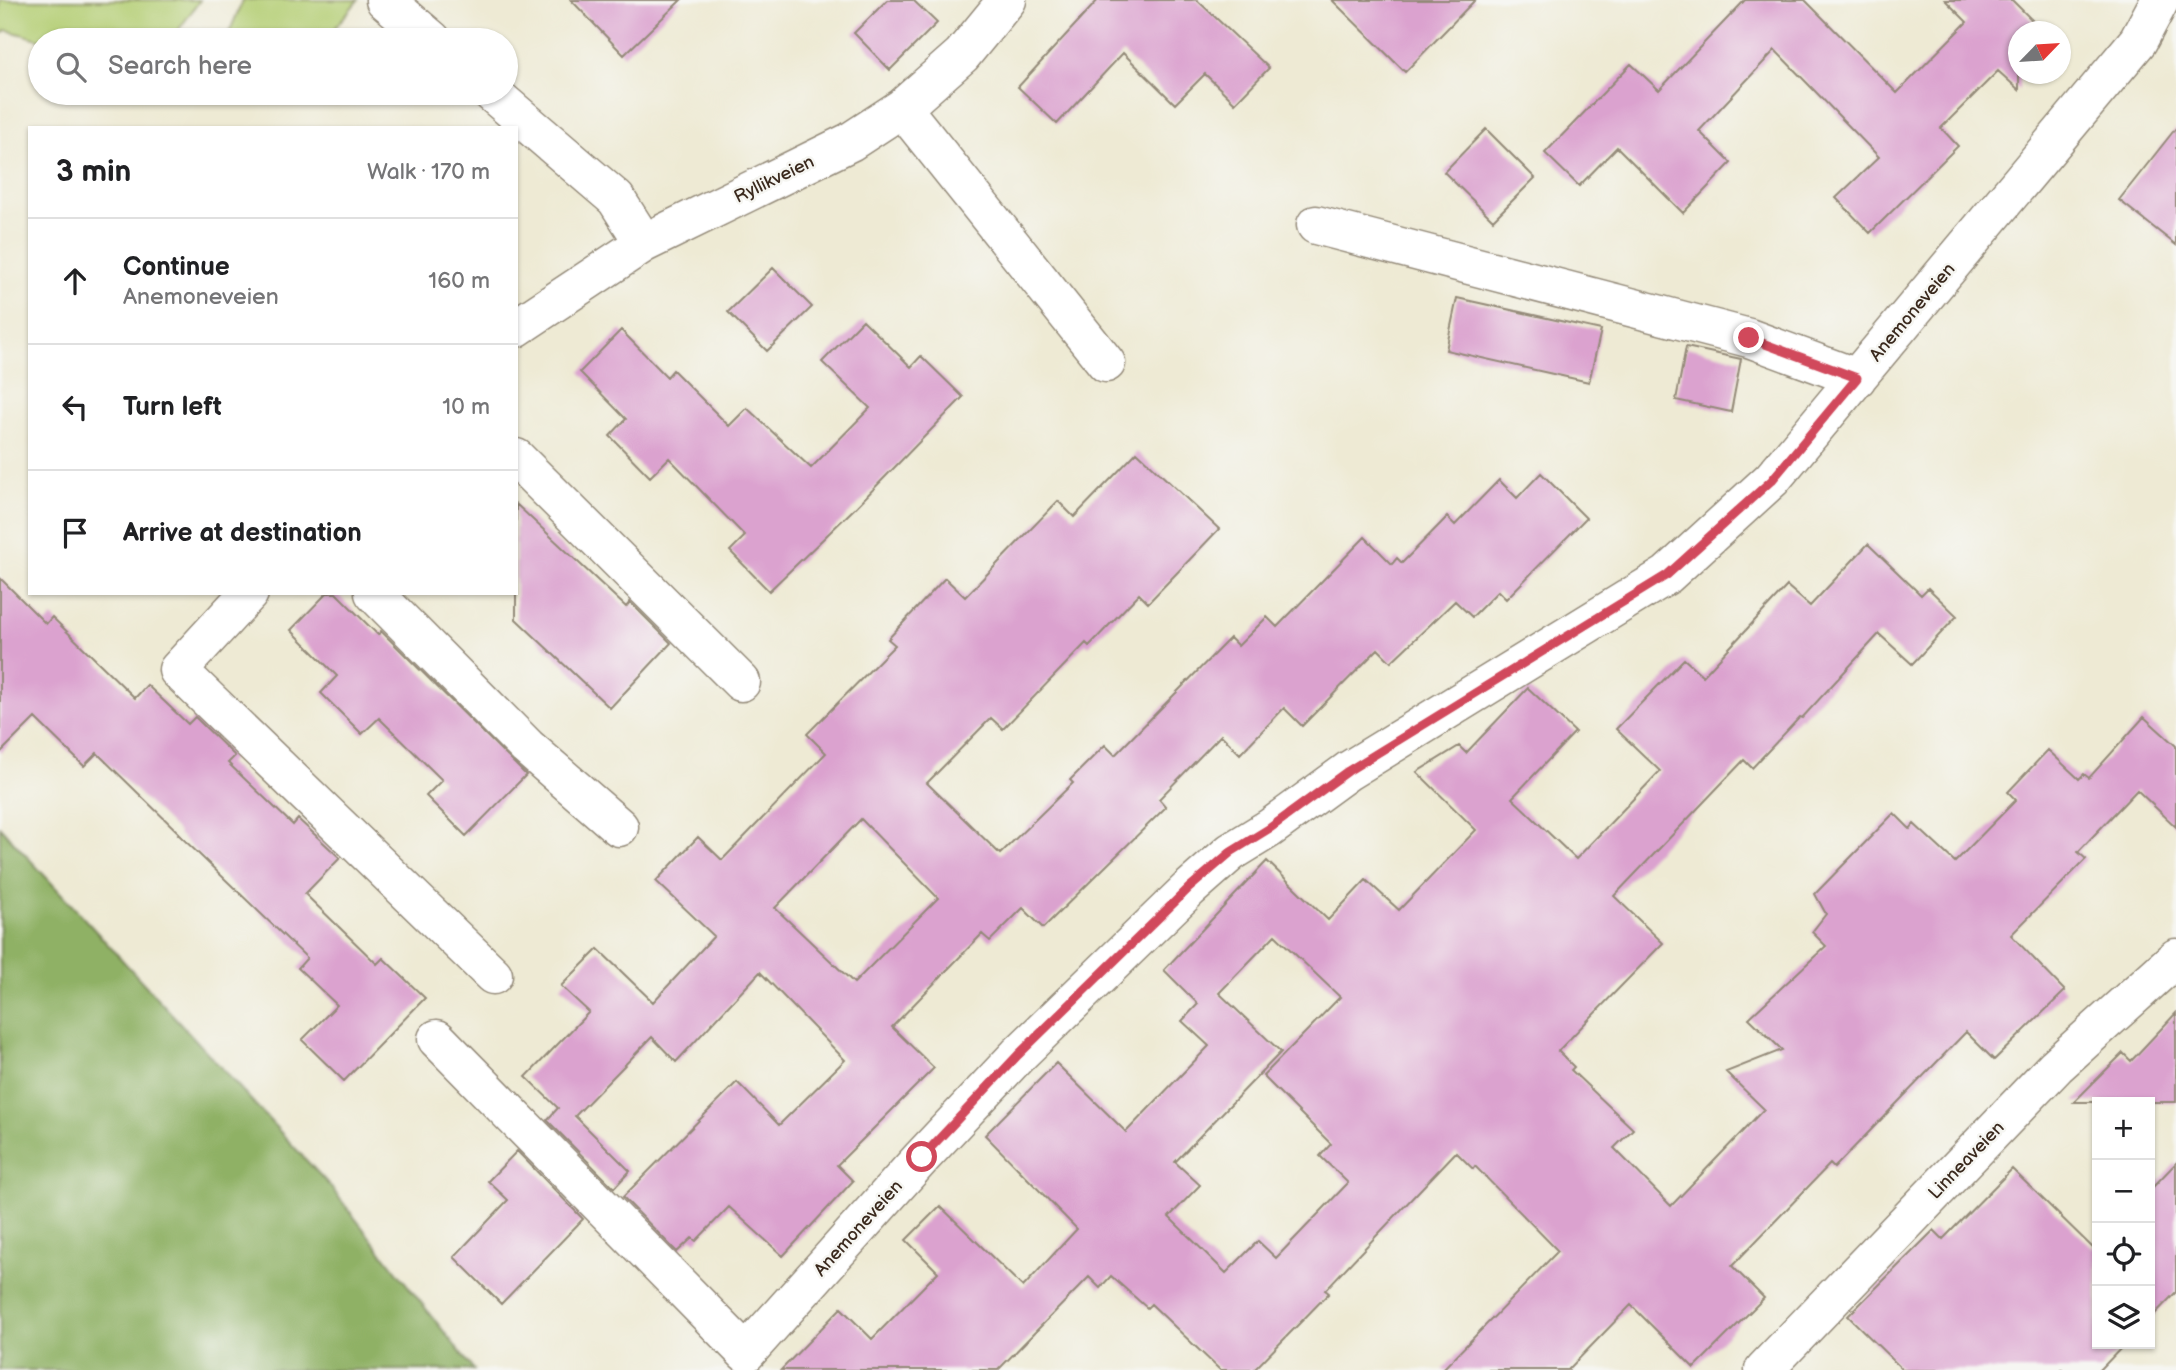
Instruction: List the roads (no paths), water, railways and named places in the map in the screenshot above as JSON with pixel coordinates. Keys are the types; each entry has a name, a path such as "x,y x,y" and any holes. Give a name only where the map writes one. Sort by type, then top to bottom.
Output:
{"street":[{"path":"385,0 418,28"},
{"name":"Ryllikveien","path":"518,327 644,243 850,142 902,108 962,55 1007,0"},
{"name":"Anemoneveien","path":"436,1039 746,1353 922,1157 1018,1055 1189,888 1231,852 1270,828 1348,771 1667,575 1772,480 2138,41 2160,0"},
{"path":"506,105 616,199 644,243"},
{"path":"902,108 1106,363"},
{"path":"1316,225 1749,338 1857,378"},
{"path":"518,460 741,682"},
{"path":"247,595 178,670 493,975"},
{"path":"376,595 527,747 619,827"},
{"name":"Linneaveien","path":"1763,1370 2056,1066 2176,958"}]}
